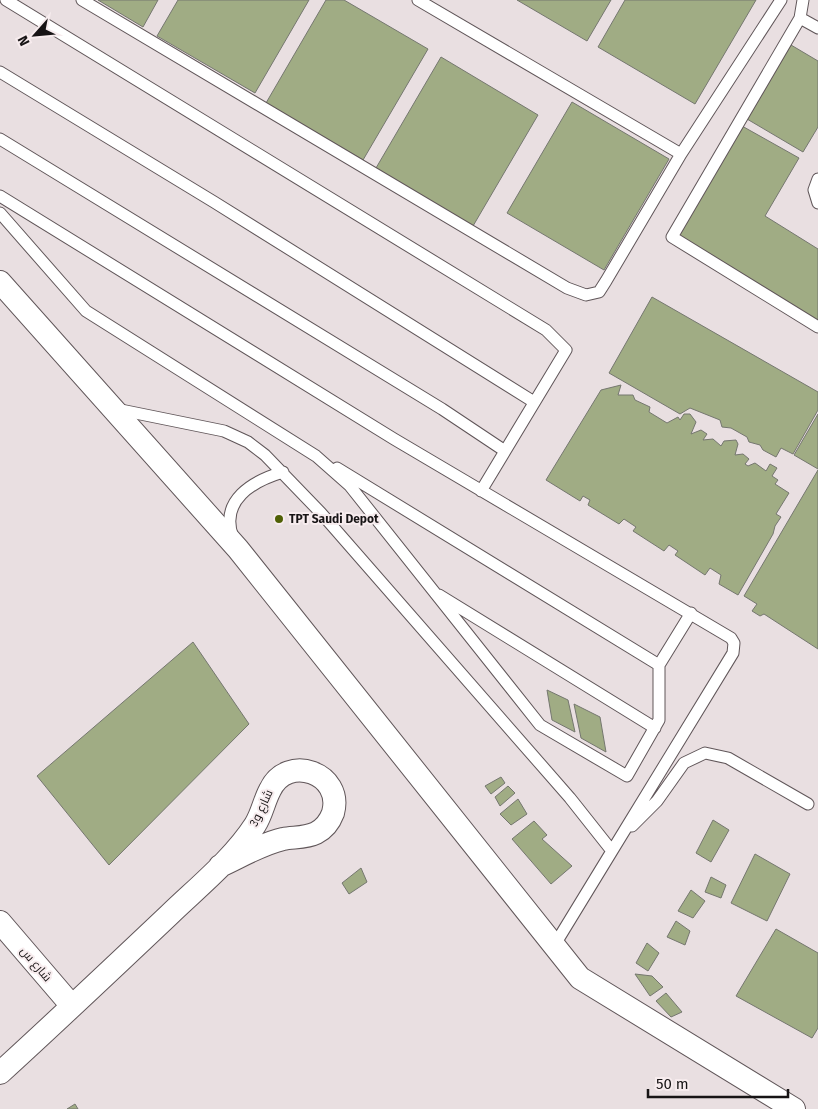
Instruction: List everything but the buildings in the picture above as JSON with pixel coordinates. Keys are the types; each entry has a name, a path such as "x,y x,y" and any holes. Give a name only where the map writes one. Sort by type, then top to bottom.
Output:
{"street":[{"path":"0,282 238,549 580,978 794,1109"},
{"name":"شارع و3","path":"0,1073 220,866 254,826 270,789 280,776 292,770 306,770 318,775 329,784 334,806 330,819 321,830 305,836 272,843 220,866"},
{"name":"شارع س","path":"0,922 72,1006"}],"lane":[{"path":"6,0 546,330 566,350 481,491"},
{"path":"82,0 566,288 586,295 598,292 606,281 681,154 781,0"},
{"path":"418,0 681,154"},
{"path":"803,0 800,18 672,237 818,327"},
{"path":"800,18 818,28"},
{"path":"0,72 214,202 534,402"},
{"path":"0,139 434,404 505,451"},
{"path":"818,179 814,190 818,203"},
{"path":"0,196 481,491 727,634 734,643 733,653 554,946"},
{"path":"0,213 86,311 316,456 659,665"},
{"path":"114,408 224,431 248,442 283,472 563,790 612,851"},
{"path":"316,456 350,486 540,726 627,776 660,720 659,665 691,613"},
{"path":"238,549 231,533 231,515 237,499 249,486 264,477 283,472"},
{"path":"431,589 655,728"},
{"path":"623,833 657,801 684,763 705,753 728,758 808,804"}],"place":[{"name":"TPT Saudi Depot","path":"279,519"}]}
